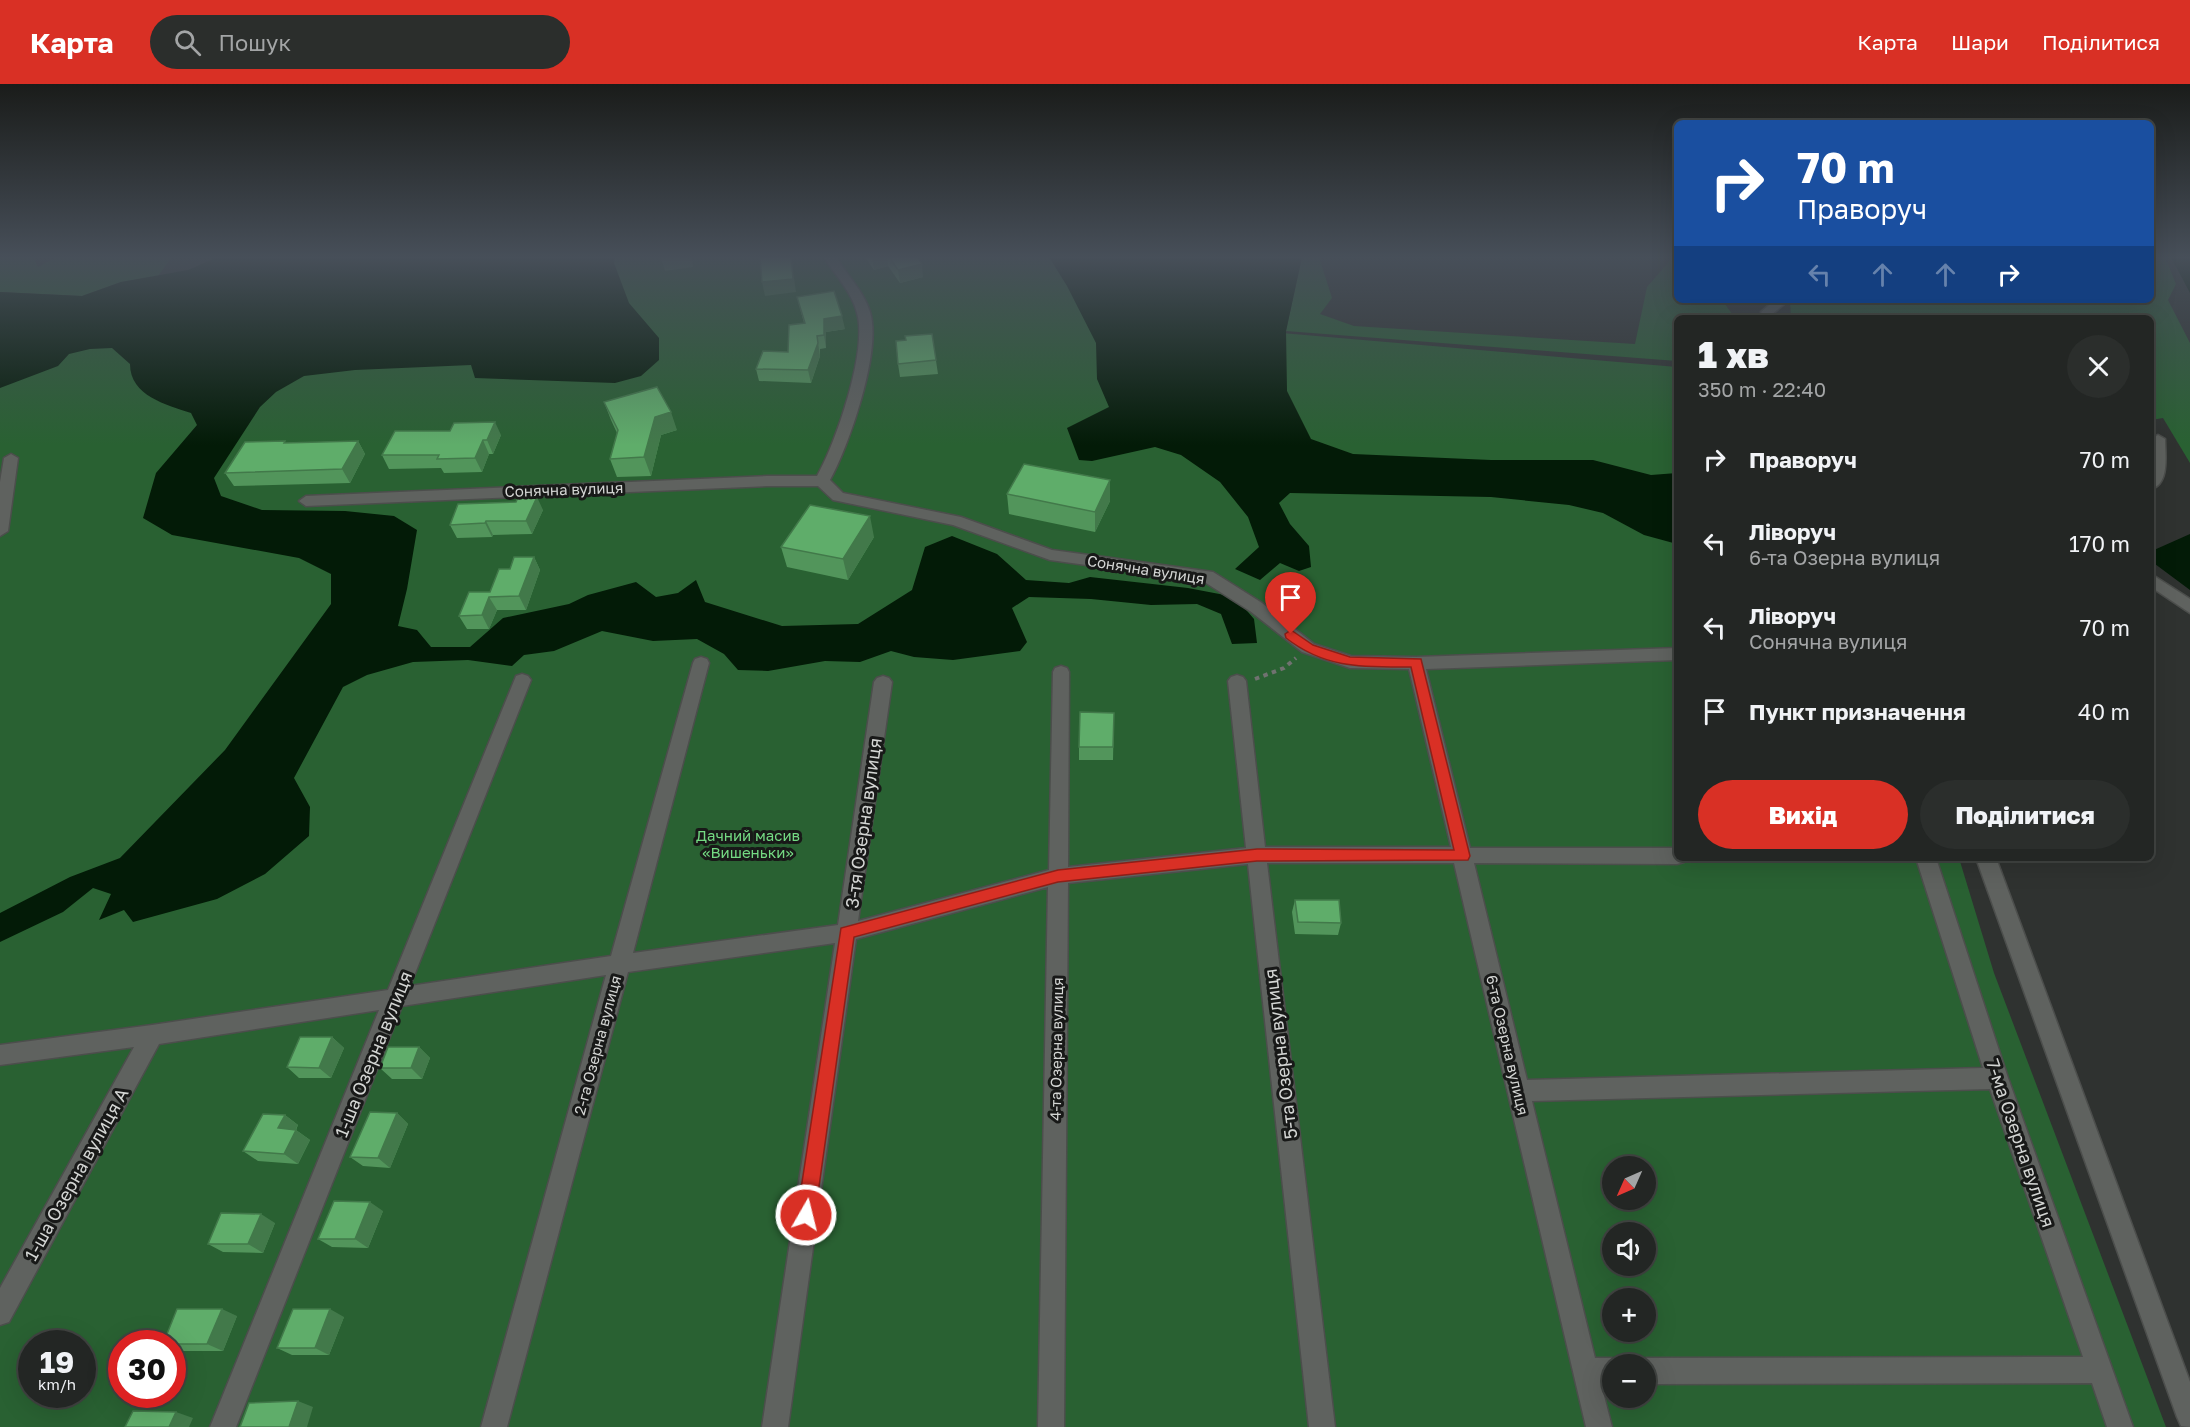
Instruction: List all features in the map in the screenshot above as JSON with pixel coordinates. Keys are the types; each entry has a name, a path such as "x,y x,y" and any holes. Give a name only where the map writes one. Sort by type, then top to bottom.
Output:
{"street":[{"path":"822,481 831,469 841,440 866,350 865,320"},
{"path":"2154,480 2157,476 2158,439"},
{"path":"0,531 11,458"},
{"name":"Сонячна вулиця","path":"306,501 767,481 822,481 838,497 956,521 1050,555 1207,576 1256,607 1308,648 1350,662 1416,663 1674,654"},
{"path":"2154,581 2190,607"},
{"name":"2-га Озерна вулиця","path":"494,1427 701,663"},
{"name":"6-та Озерна вулиця","path":"1416,663 1599,1427"},
{"name":"4-та Озерна вулиця","path":"1051,1427 1061,672"},
{"name":"1-ша Озерна вулиця","path":"223,1427 522,680"},
{"name":"5-та Озерна вулиця","path":"1237,681 1322,1427"},
{"name":"3-тя Озерна вулиця","path":"776,1427 883,682"},
{"path":"0,1055 152,1035 620,964 847,933 1058,876 1257,855 1674,856"},
{"name":"7-ма Озерна вулиця","path":"1927,861 1997,1078 2120,1427"},
{"path":"1987,861 2190,1417"},
{"name":"1-ша Озерна вулиця А","path":"0,1312 152,1035"},
{"path":"1519,1091 1997,1078"},
{"path":"1656,1371 2100,1370"},
{"path":"1586,1371 1602,1371"}],"path":[{"path":"1237,681 1256,679 1284,668 1308,648"}],"green space":[{"name":"Дачний масив «Вишеньки»","path":"0,320 1258,320 1257,331 1674,367 1674,861 1960,861 1994,973 2166,1427 0,1427"},
{"path":"1288,320 1336,320 1354,326 1635,344 1640,320 1674,320 1674,361 1286,331"},
{"path":"2154,320 2178,320 2190,343 2190,463 2163,418 2154,420"}],"shaded area":[{"path":"0,320 643,320 659,338 659,360 641,376 615,383 475,378 471,365 355,370 304,376 276,392 260,407 214,478 221,496 262,510 345,511 394,516 417,530 398,626 417,630 431,647 470,647 503,618 569,604 588,595 636,582 656,597 678,593 696,580 705,602 782,626 858,624 912,590 925,547 952,536 997,554 1026,580 1069,583 1090,577 1188,588 1235,597 1254,619 1257,643 1232,644 1221,614 1197,604 1151,605 1091,599 1029,597 1012,608 1027,642 1020,651 953,660 914,657 891,651 860,662 825,661 768,671 738,670 724,654 697,639 653,641 602,631 554,651 524,655 512,666 468,660 413,662 367,675 343,687 294,778 310,807 309,836 265,874 217,899 133,922 124,910 99,920 111,894 93,888 63,912 0,942 0,913 70,877 120,858 225,750 331,604 331,574 299,558 172,535 143,518 156,473 197,425 191,413 151,398 143,391 136,384 130,364 112,348 90,349 69,354 58,366 0,388"},
{"path":"1084,320 1288,320 1286,331 1287,391 1311,439 1353,454 1491,460 1593,460 1651,475 1674,473 1674,543 1644,535 1603,513 1569,505 1491,497 1290,493 1279,503 1290,524 1309,546 1311,567 1299,571 1280,563 1260,580 1235,569 1259,547 1248,517 1220,482 1181,455 1155,447 1092,461 1079,460 1067,428 1109,407 1097,379 1096,343"},
{"path":"2190,534 2190,590 2155,564 2154,550"}],"building":[{"path":"804,320 824,320 824,335 817,336 818,343 808,370 756,369 763,351 788,352 789,325 805,323"},
{"path":"932,334 936,360 898,364 896,341 906,340 905,336"},
{"path":"657,387 671,412 655,417 644,457 610,459 618,430 604,402"},
{"path":"495,422 475,458 437,459 439,455 382,455 395,431 450,431 454,423"},
{"path":"285,441 284,443 358,441 342,469 225,473 245,442"},
{"path":"1024,464 1110,480 1095,512 1007,494"},
{"path":"518,497 537,497 526,521 486,521 485,523 450,525 458,504 516,502"},
{"path":"810,505 870,516 843,559 781,547"},
{"path":"514,557 534,557 519,596 489,597 482,615 459,616 469,592 490,592 499,569 510,569"},
{"path":"1080,712 1114,713 1113,747 1079,747"},
{"path":"1295,900 1339,900 1341,923 1298,922"},
{"path":"300,1037 332,1037 319,1068 287,1067"},
{"path":"388,1047 419,1047 411,1068 380,1068"},
{"path":"370,1112 397,1113 378,1158 350,1157"},
{"path":"263,1114 285,1115 278,1128 296,1130 284,1154 243,1151"},
{"path":"334,1201 370,1202 355,1239 318,1239"},
{"path":"221,1213 261,1214 248,1244 208,1244"},
{"path":"177,1309 222,1309 207,1344 186,1344 186,1330 169,1330"},
{"path":"293,1309 330,1309 315,1348 277,1348"},
{"path":"298,1401 289,1427 240,1427 249,1403"},
{"path":"133,1411 176,1412 169,1427 125,1427"}],"route":[{"path":"806,1215 847,933 1058,876 1257,855 1463,856 1416,663 1350,662 1308,648 1291,634"}]}
